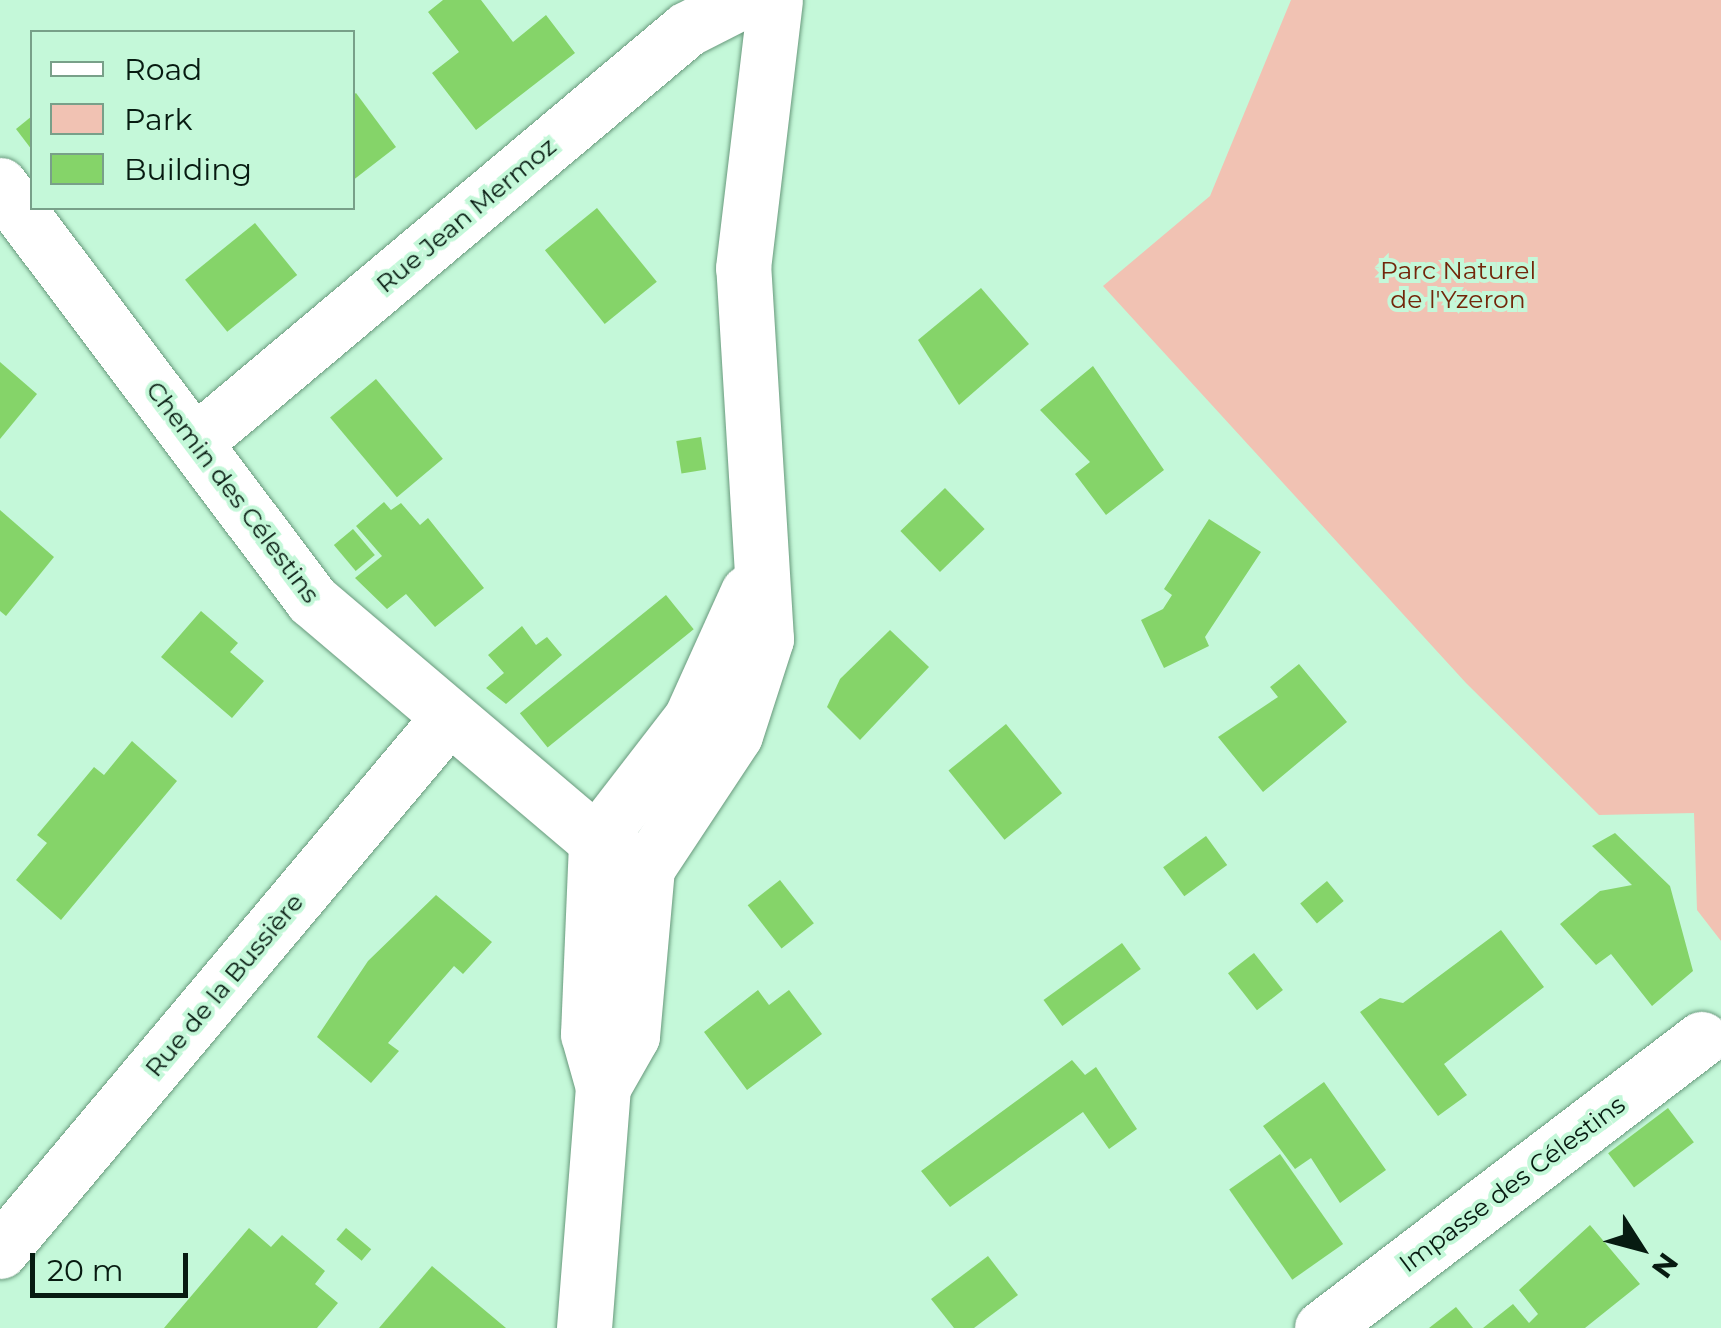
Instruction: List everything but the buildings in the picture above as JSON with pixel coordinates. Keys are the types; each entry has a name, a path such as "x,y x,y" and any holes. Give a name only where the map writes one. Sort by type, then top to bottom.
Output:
{"street":[{"name":"Rue Jean Mermoz","path":"195,442 687,29 744,0"},
{"path":"603,1088 632,1036 647,868 752,696 766,639 743,268 775,0"},
{"name":"Chemin des Célestins","path":"0,185 312,600 596,841 647,868"},
{"path":"584,1328 603,1088 588,1034 596,841 691,718 729,645 760,556"},
{"name":"Rue de la Bussière","path":"0,1251 448,718"},
{"name":"Impasse des Célestins","path":"1322,1328 1702,1039"}],"green space":[{"name":"Parc Naturel de l'Yzeron","path":"1291,0 1721,0 1721,941 1697,910 1694,813 1599,815 1466,683 1103,286 1210,196"}]}
